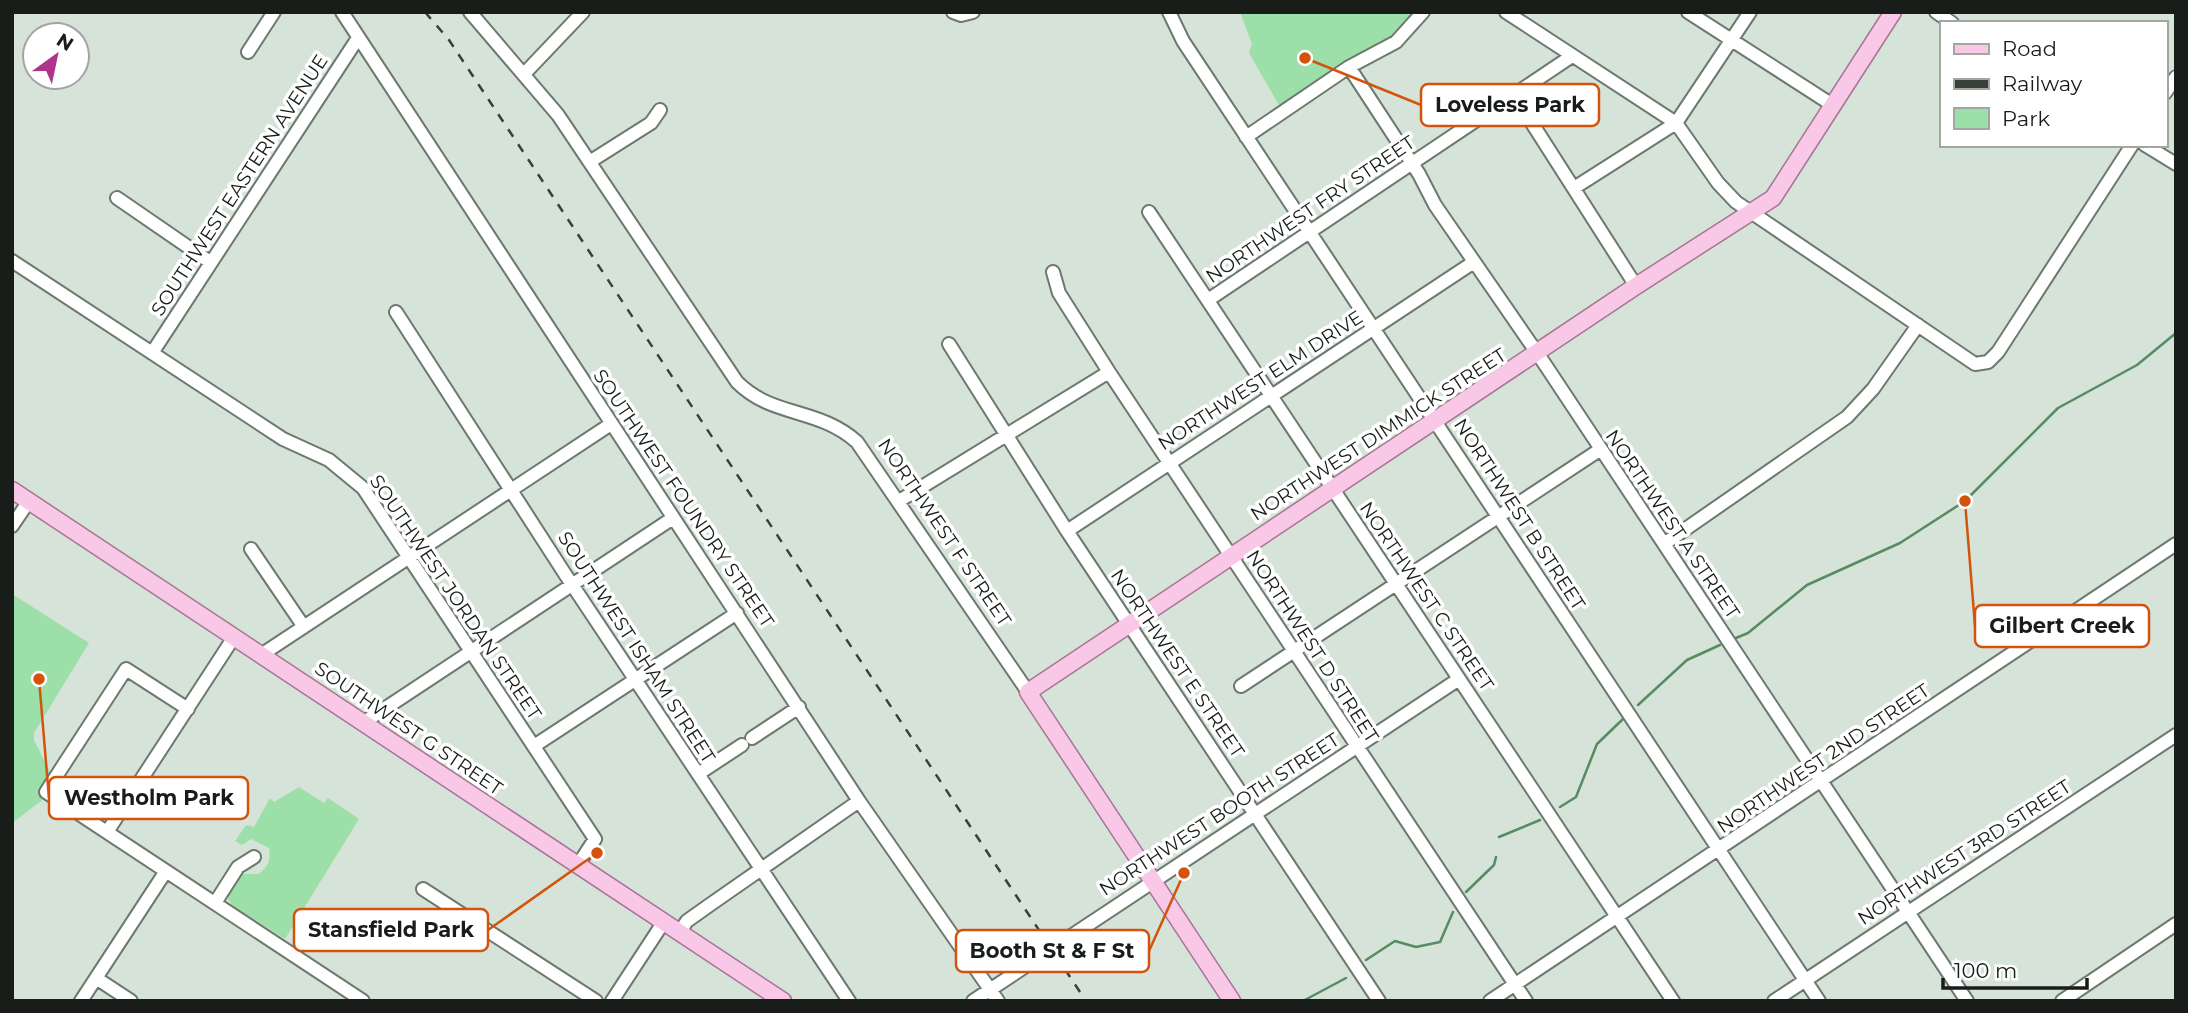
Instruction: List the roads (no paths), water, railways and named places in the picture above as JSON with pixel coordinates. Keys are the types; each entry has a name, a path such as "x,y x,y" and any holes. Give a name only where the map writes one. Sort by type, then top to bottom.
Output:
{"main road":[{"name":"NORTHWEST DIMMICK STREET","path":"1028,692 1779,191 1893,12"},
{"name":"SOUTHWEST G STREET","path":"12,490 783,1001"},
{"name":"NORTHWEST F STREET","path":"1028,692 1232,1001"}],"street":[{"path":"248,52 274,12"},
{"name":"SOUTHWEST FOUNDRY STREET","path":"342,12 859,800 998,1001"},
{"name":"NORTHWEST F STREET","path":"470,12 524,73 591,161 737,382 767,404 817,416 849,434 868,453 1028,692"},
{"path":"524,73 583,12"},
{"path":"953,12 961,15 973,12"},
{"name":"NORTHWEST B STREET","path":"1169,12 1183,41 1246,137 1819,1001"},
{"path":"1246,137 1349,68 1396,41 1423,12"},
{"path":"1506,12 1676,123 1728,196 1975,364 1988,362 1998,352 2131,147"},
{"path":"1688,12 1834,106"},
{"path":"1574,188 1676,123 1750,12"},
{"name":"SOUTHWEST EASTERN AVENUE","path":"152,352 358,38"},
{"name":"NORTHWEST FRY STREET","path":"1208,300 1572,56"},
{"name":"NORTHWEST A STREET","path":"1349,68 1412,164 1435,205 1601,449 1966,1001"},
{"path":"1514,95 1636,286"},
{"path":"591,161 651,123 660,110"},
{"path":"2148,147 2176,164"},
{"path":"117,198 210,262"},
{"name":"NORTHWEST C STREET","path":"1149,212 1672,1001"},
{"name":"SOUTHWEST JORDAN STREET","path":"12,261 283,439 329,460 363,488 595,839 578,865"},
{"name":"NORTHWEST ELM DRIVE","path":"1067,531 1474,262"},
{"name":"NORTHWEST D STREET","path":"1053,272 1059,293 1109,372 1526,1001"},
{"name":"SOUTHWEST ISHAM STREET","path":"396,312 573,586 849,1001"},
{"path":"1664,544 1847,417 1873,389 1917,325"},
{"name":"NORTHWEST E STREET","path":"949,344 1009,434 1067,531 1379,1001"},
{"path":"899,501 1109,372"},
{"path":"261,655 611,424"},
{"path":"1241,686 1601,449"},
{"path":"12,526 29,501"},
{"path":"363,723 673,518"},
{"name":"NORTHWEST 2ND STREET","path":"1490,1001 2176,544"},
{"path":"251,549 304,626"},
{"path":"534,746 737,612"},
{"path":"107,832 234,637"},
{"path":"188,709 126,668 46,792 363,1001"},
{"name":"NORTHWEST BOOTH STREET","path":"972,1001 1459,679"},
{"path":"698,774 799,707"},
{"name":"NORTHWEST 3RD STREET","path":"1774,1001 2176,735"},
{"path":"679,933 687,921 859,800"},
{"path":"215,903 238,867 254,857"},
{"path":"81,1001 166,871"},
{"path":"423,889 596,1001"},
{"path":"611,1001 663,922"},
{"path":"2062,1001 2176,924"},
{"path":"96,978 131,1001"}],"waterway":[{"path":"1736,638 1748,633 1807,585 1900,543 1965,501 2058,408 2137,365 2176,333"},
{"path":"1638,705 1687,660 1720,645"},
{"path":"1560,807 1576,797 1597,744 1623,719"},
{"path":"1499,837 1540,820"},
{"path":"1466,892 1494,865 1496,857"},
{"path":"1366,960 1395,941 1416,947 1440,942 1453,912"},
{"path":"1303,1001 1346,978"}],"railway":[{"path":"425,12 449,40 1086,1001"}],"place":[{"name":"Loveless Park","path":"1305,58"},
{"name":"Gilbert Creek","path":"1965,501"},
{"name":"Westholm Park","path":"39,679"},
{"name":"Stansfield Park","path":"597,853"},
{"name":"Booth St & F St","path":"1184,873"}]}
